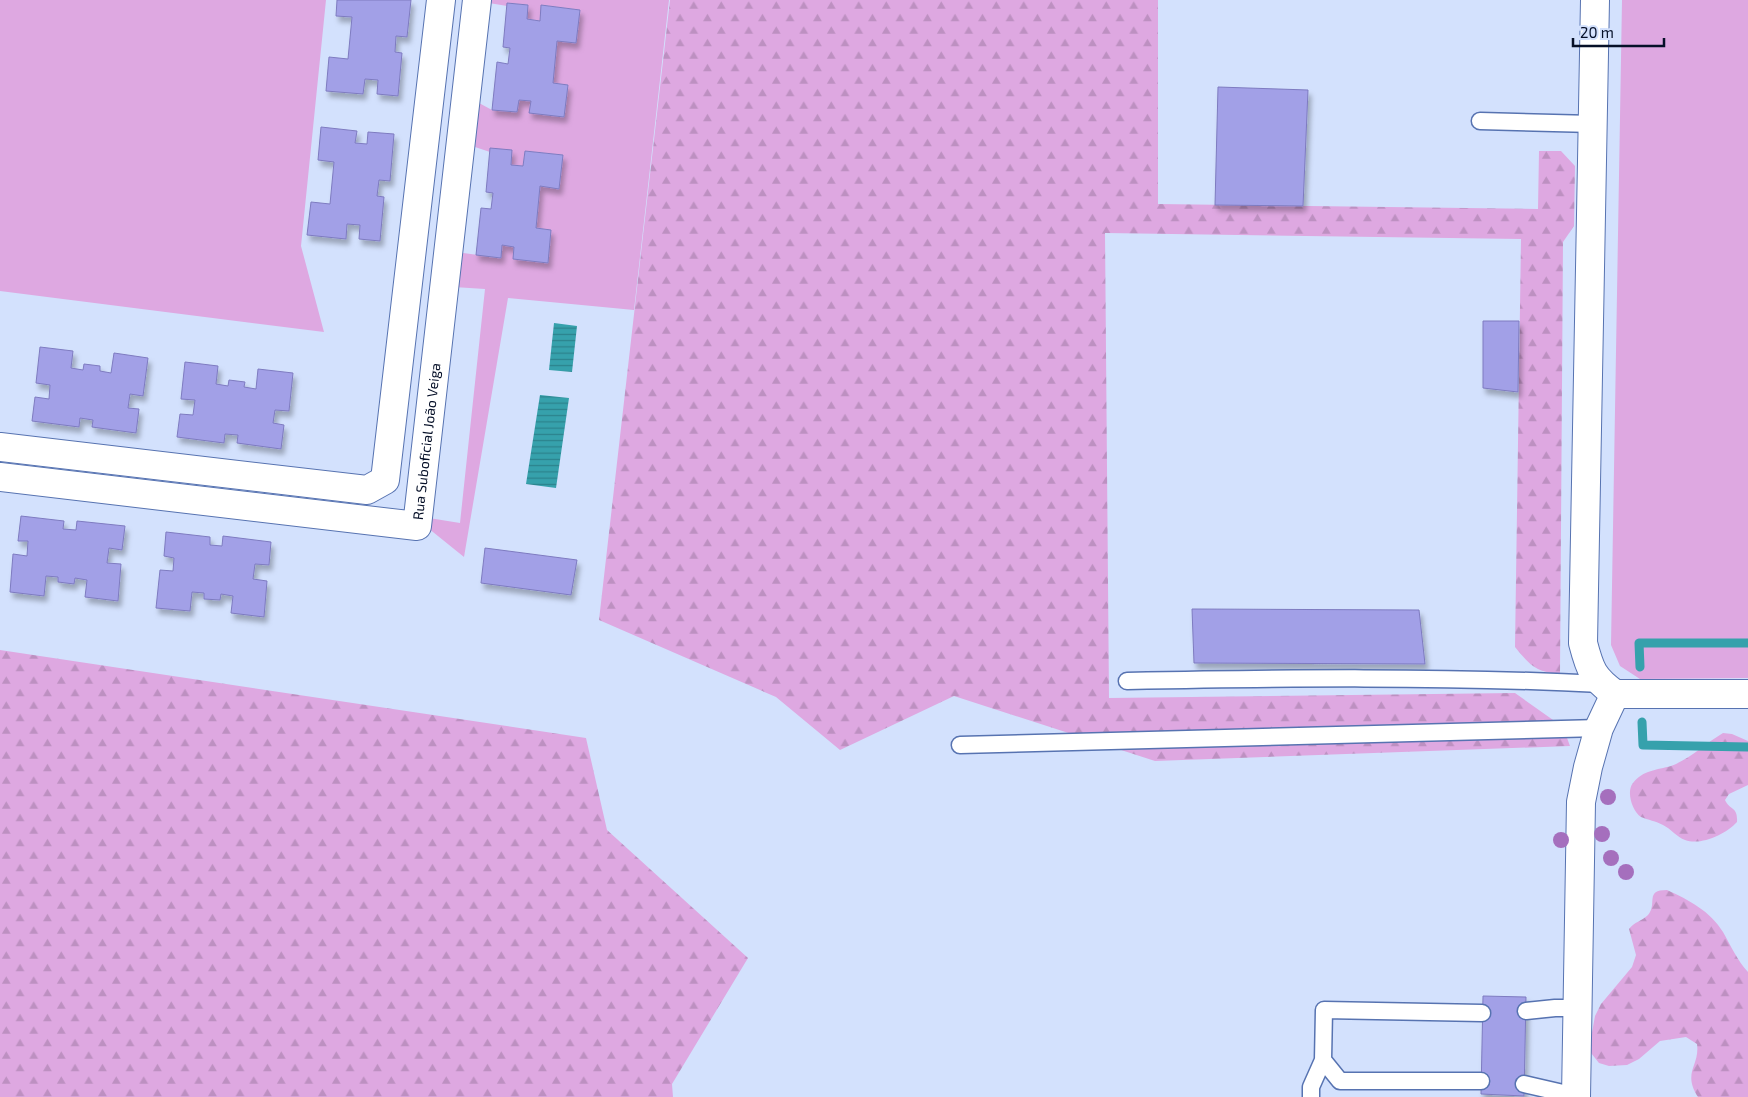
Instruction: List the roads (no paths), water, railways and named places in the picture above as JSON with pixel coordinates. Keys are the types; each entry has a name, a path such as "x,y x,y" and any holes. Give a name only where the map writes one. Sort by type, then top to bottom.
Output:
{"street":[{"path":"0,447 367,490 385,480 441,0"},
{"name":"Rua Suboficial João Veiga","path":"0,477 417,526 477,0"},
{"path":"1596,0 1583,643 1590,669 1608,689 1748,694"},
{"path":"1576,1096 1581,802 1608,689"}],"lane":[{"path":"1480,121 1593,124"},
{"path":"1127,681 1342,677 1480,679 1608,689"},
{"path":"960,745 1599,728"},
{"path":"1526,1011 1576,1008"},
{"path":"1311,1097 1311,1087 1323,1060 1324,1010 1482,1013"},
{"path":"1323,1060 1340,1081 1481,1082"},
{"path":"1524,1084 1576,1096"}],"waterway":[{"path":"1640,667 1639,643 1748,643"},
{"path":"1642,722 1643,745 1748,747"}]}
